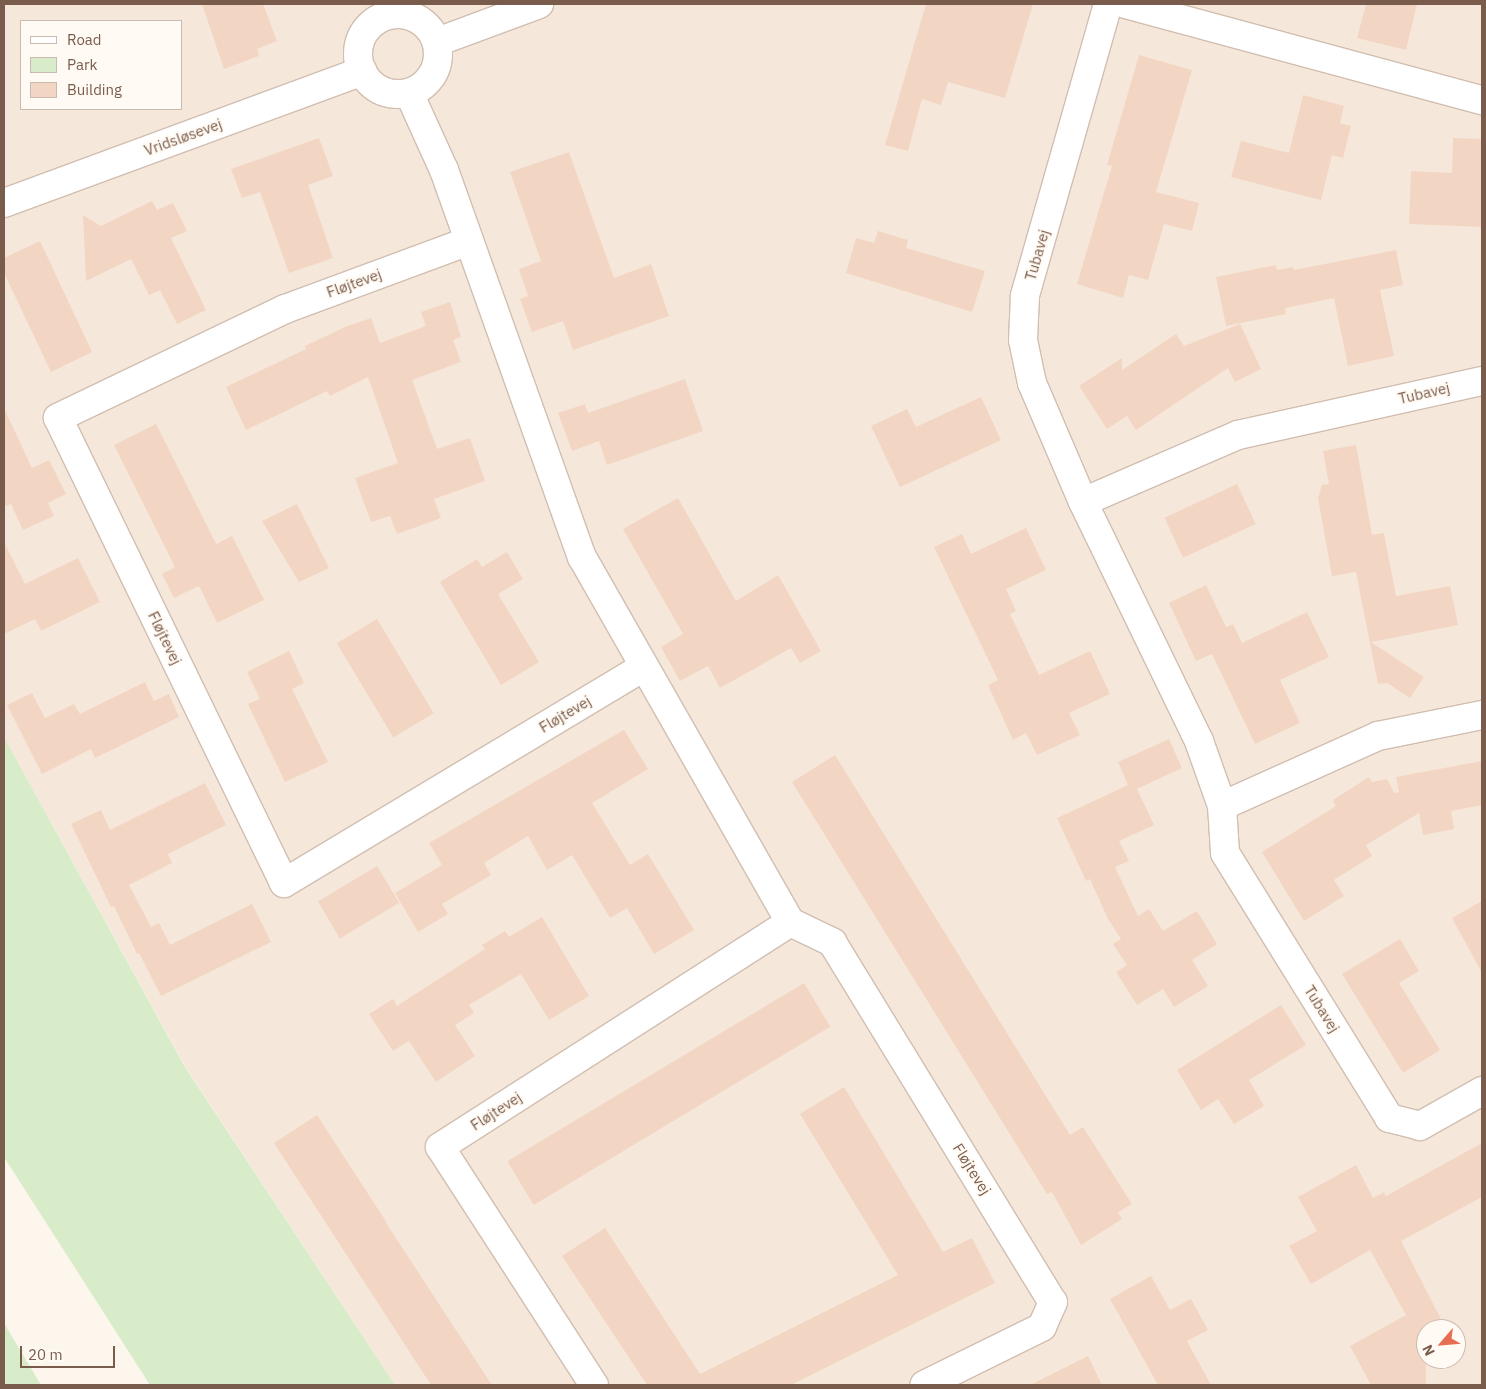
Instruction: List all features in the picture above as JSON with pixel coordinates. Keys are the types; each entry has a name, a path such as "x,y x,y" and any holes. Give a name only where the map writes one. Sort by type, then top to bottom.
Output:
{"street":[{"path":"437,42 539,4"},
{"name":"Tubavej","path":"1108,4 1025,296 1023,340 1032,384 1083,502 1199,741 1222,806 1225,853 1389,1118 1420,1126 1482,1091"},
{"path":"1125,4 1482,100"},
{"path":"383,10 410,15 421,21 431,30 437,42 439,54 432,77 418,90 409,93 386,93 368,81 362,71 358,58 361,39 383,10"},
{"name":"Vridsløsevej","path":"4,203 362,71"},
{"path":"409,93 444,170 582,557 790,922"},
{"name":"Fløjtevej","path":"469,241 285,308 58,418 284,883 644,667"},
{"name":"Tubavej","path":"1083,502 1238,436 1482,381"},
{"path":"1222,806 1378,736 1482,715"},
{"name":"Fløjtevej","path":"594,1385 440,1148 790,922 832,942 1053,1302 1042,1327 924,1385"}],"shaded area":[{"path":"4,4 1482,4 1482,1385 395,1385 185,1066 4,737"}],"green space":[{"path":"4,737 185,1067 395,1385 150,1385 4,1157"},
{"path":"4,1323 41,1385 4,1385"}],"building":[{"path":"202,4 263,4 277,41 257,49 259,56 224,69"},
{"path":"926,4 1033,4 1005,98 948,82 941,105 922,99 908,151 885,145"},
{"path":"1366,4 1417,4 1406,50 1357,38"},
{"path":"1139,55 1192,70 1156,192 1199,203 1192,231 1164,224 1148,280 1129,275 1123,298 1077,284 1112,166 1107,165"},
{"path":"1303,95 1344,106 1340,123 1351,126 1343,158 1332,155 1321,200 1231,177 1241,141 1289,153"},
{"path":"319,138 333,176 308,185 333,258 289,273 260,192 242,198 231,169"},
{"path":"1453,138 1482,139 1482,227 1409,224 1411,171 1452,173"},
{"path":"569,152 614,278 651,264 669,316 573,350 563,321 532,332 520,299 528,296 519,269 541,261 510,172"},
{"path":"152,201 157,210 173,203 187,231 171,238 206,310 177,324 160,290 149,295 131,259 86,281 83,215 101,226"},
{"path":"878,231 908,240 906,248 985,271 972,312 846,273 856,238 874,243"},
{"path":"40,241 92,352 51,372 4,273 4,258"},
{"path":"1396,250 1403,285 1380,290 1394,356 1348,366 1334,298 1285,308 1286,314 1226,326 1216,277 1276,265 1277,270 1293,267 1294,270"},
{"path":"450,302 461,337 453,340 461,362 412,380 437,449 470,438 485,481 434,499 441,518 397,534 390,516 371,522 355,478 398,463 368,377 330,396 327,391 246,430 226,387 306,349 305,346 345,327 371,318 380,343 426,326 421,312"},
{"path":"1240,324 1261,369 1235,382 1228,368 1136,430 1127,416 1107,429 1079,386 1122,358 1122,370 1176,334 1184,346"},
{"path":"685,379 703,431 607,465 599,441 572,451 558,413 585,404 588,413"},
{"path":"981,397 1001,440 900,487 871,426 907,409 916,427"},
{"path":"4,408 32,468 49,460 66,494 48,503 54,516 23,530 11,504 4,507"},
{"path":"156,424 216,544 232,536 264,600 217,623 199,586 174,598 162,574 175,567 114,445"},
{"path":"1356,445 1372,535 1384,533 1396,596 1450,586 1458,625 1371,642 1424,677 1410,698 1387,683 1378,684 1356,572 1332,576 1318,498 1322,485 1329,484 1323,451"},
{"path":"1237,484 1256,524 1183,558 1164,518"},
{"path":"678,498 736,601 778,575 821,651 800,663 791,648 720,688 708,666 680,681 661,647 683,634 623,529"},
{"path":"297,504 329,568 299,582 262,521"},
{"path":"1026,528 1046,570 1006,589 1016,611 1010,614 1039,675 1090,651 1110,694 1069,713 1080,735 1037,755 1026,733 1013,740 988,685 998,680 934,547 962,534 971,554"},
{"path":"4,542 25,584 78,558 100,602 41,631 35,619 4,634"},
{"path":"507,552 523,579 498,594 539,662 501,685 440,582 477,559 482,567"},
{"path":"1206,585 1226,627 1233,624 1242,643 1307,612 1329,657 1280,680 1300,723 1255,744 1212,654 1196,661 1169,603"},
{"path":"377,619 434,713 393,737 337,643"},
{"path":"289,651 304,683 292,689 328,762 285,782 248,704 260,699 247,672"},
{"path":"145,682 154,701 169,694 179,717 95,758 91,749 42,774 7,705 32,693 45,718 74,704 80,714"},
{"path":"624,730 648,769 592,803 630,865 648,854 694,930 654,954 627,908 610,918 572,855 547,870 528,836 484,863 491,875 442,904 448,914 418,932 395,893 442,865 429,843"},
{"path":"1169,739 1182,768 1137,789 1154,825 1119,841 1129,861 1115,867 1138,916 1149,909 1163,931 1197,911 1217,944 1192,960 1208,986 1174,1007 1163,989 1137,1005 1116,972 1127,965 1113,944 1121,939 1108,919 1090,879 1086,881 1057,818 1128,785 1118,762"},
{"path":"835,755 1070,1135 1083,1127 1132,1204 1118,1212 1122,1219 1081,1245 1052,1192 1047,1194 792,782"},
{"path":"1482,761 1482,805 1451,811 1454,829 1423,835 1419,813 1366,845 1372,856 1334,880 1344,896 1304,921 1262,852 1336,806 1333,800 1369,777 1372,782 1387,779 1394,793 1399,792 1396,777"},
{"path":"205,783 226,825 168,854 172,863 129,885 151,927 159,923 170,945 252,904 271,942 161,996 139,953 137,954 114,906 111,907 71,824 101,810 110,830"},
{"path":"377,866 399,903 340,938 318,902"},
{"path":"1482,901 1482,973 1452,918"},
{"path":"542,917 589,996 549,1020 521,974 469,1005 474,1013 455,1025 475,1056 436,1082 409,1041 393,1051 369,1014 393,999 397,1006 485,949 482,945 505,931 509,937"},
{"path":"1400,939 1419,971 1399,983 1440,1050 1403,1073 1342,974"},
{"path":"804,983 830,1027 534,1205 507,1161"},
{"path":"1281,1005 1306,1045 1249,1080 1264,1106 1234,1124 1218,1099 1201,1110 1177,1070"},
{"path":"844,1087 943,1252 972,1238 995,1283 791,1385 647,1385 562,1256 605,1228 700,1374 898,1275 800,1114"},
{"path":"317,1115 492,1385 431,1385 274,1143"},
{"path":"1482,1143 1482,1197 1401,1241 1441,1319 1416,1319 1416,1369 1426,1369 1426,1385 1371,1385 1350,1346 1406,1315 1370,1250 1311,1284 1289,1246 1317,1231 1298,1197 1356,1165 1373,1198 1384,1192 1386,1196"},
{"path":"1151,1276 1170,1310 1191,1299 1208,1330 1187,1341 1211,1385 1158,1385 1110,1299"},
{"path":"1088,1356 1102,1385 1030,1385"}]}
